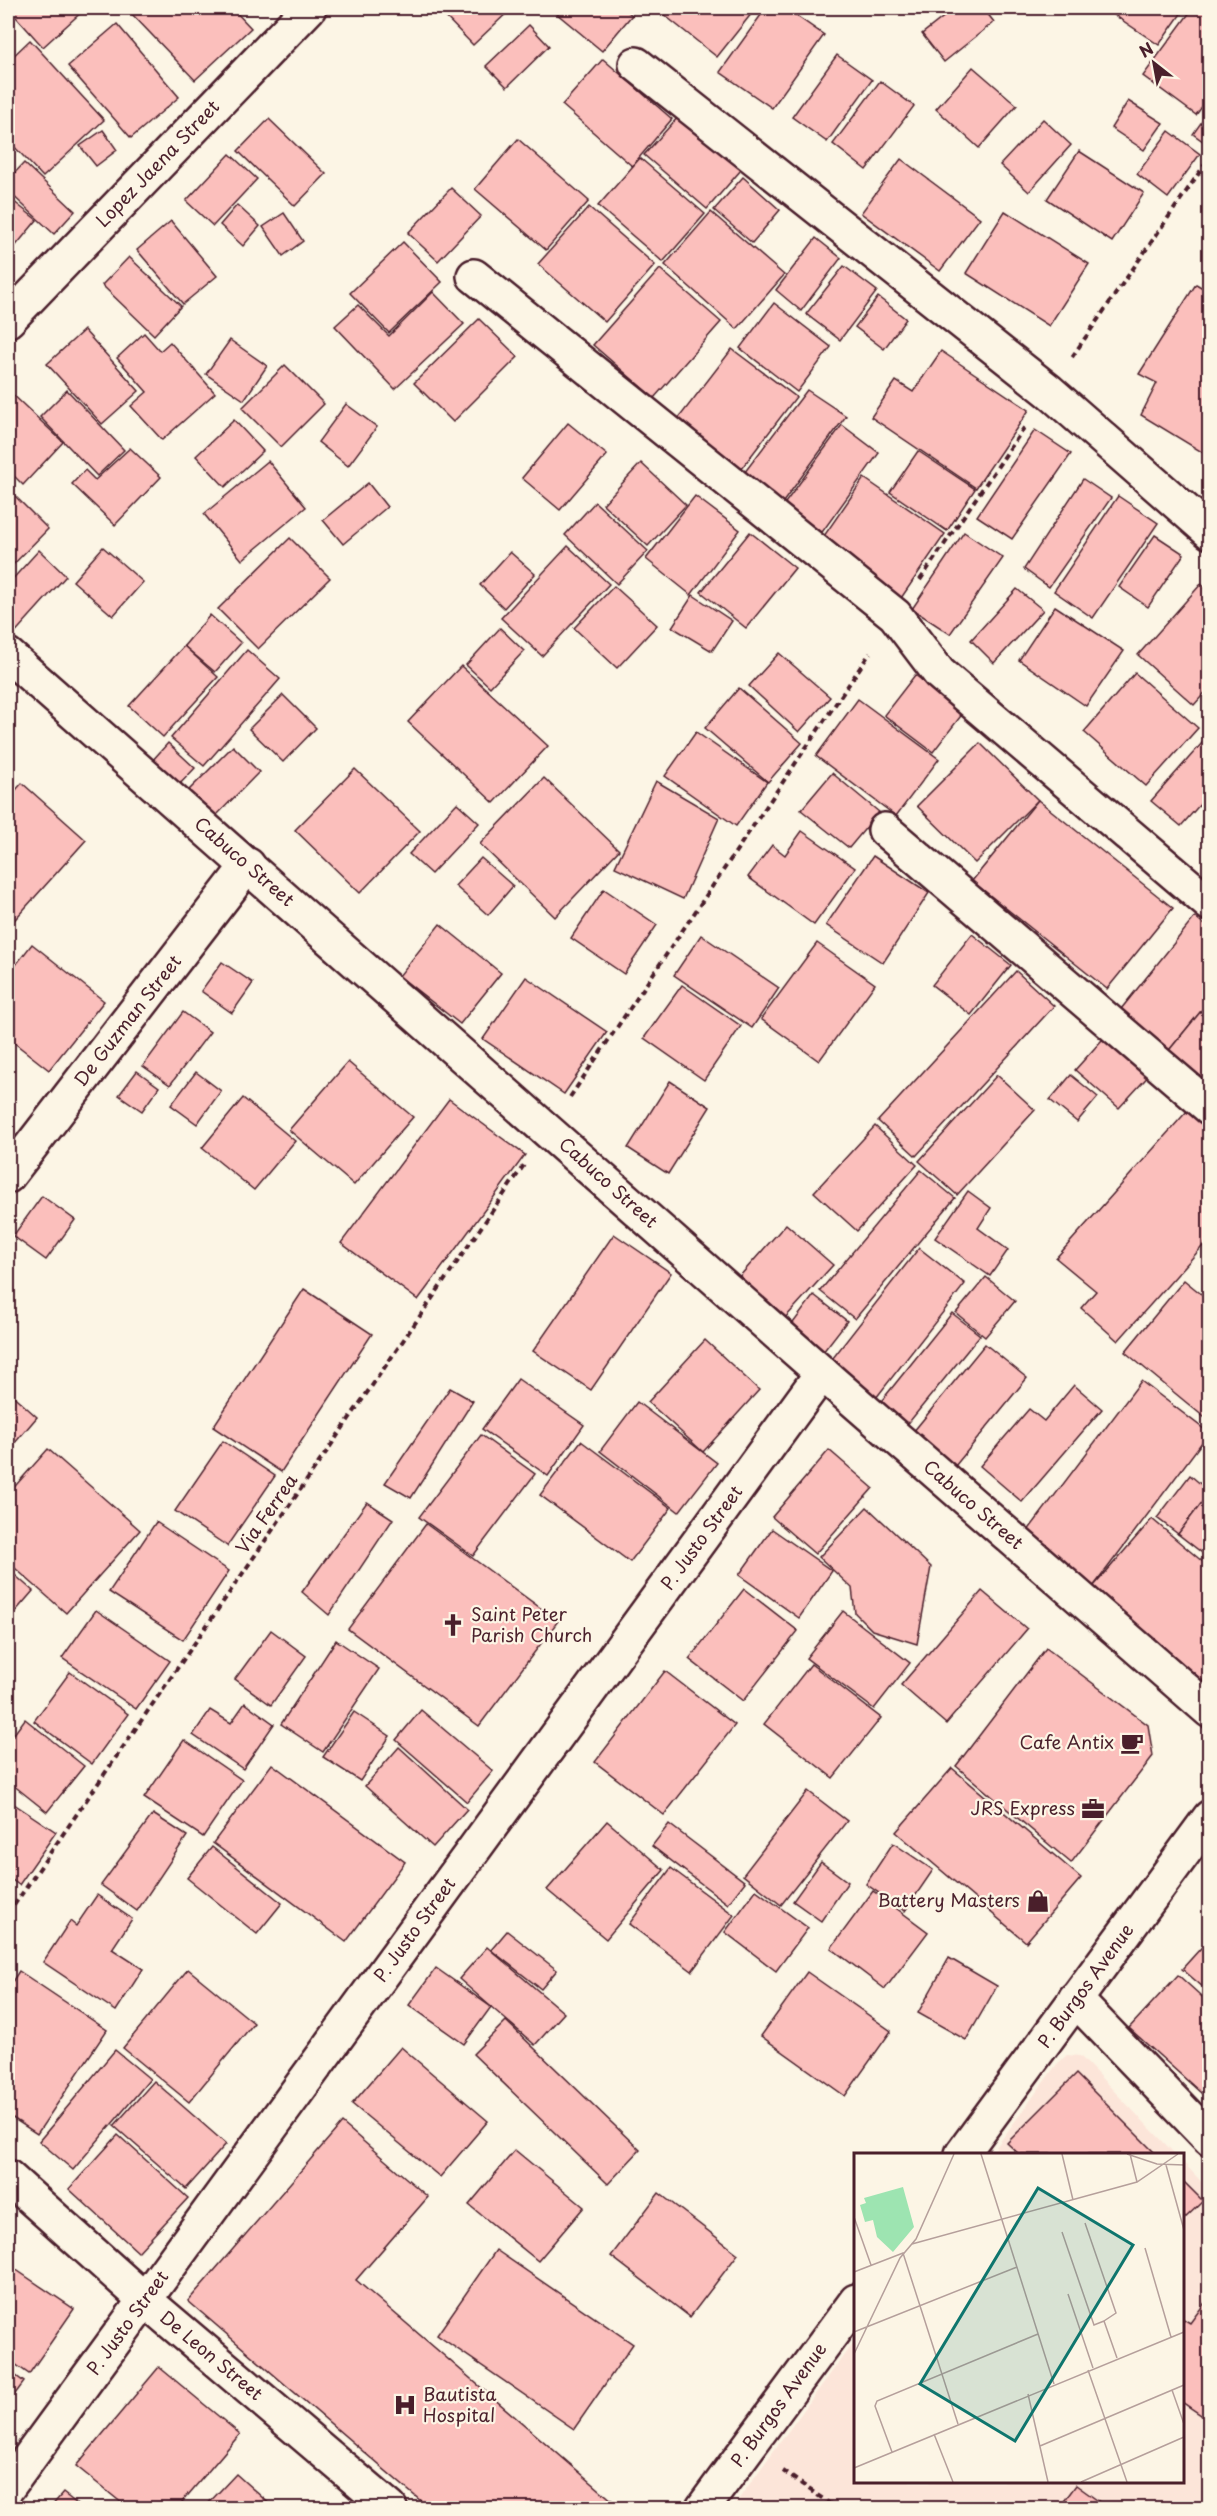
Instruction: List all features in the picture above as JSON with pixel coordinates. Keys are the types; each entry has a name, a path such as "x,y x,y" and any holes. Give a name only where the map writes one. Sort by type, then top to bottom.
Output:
{"street":[{"name":"Lopez Jaena Street","path":"8,320 309,8"},
{"path":"636,64 1049,391 1209,532"},
{"path":"474,276 895,615 939,673 1209,904"},
{"name":"Cabuco Street","path":"8,655 1209,1711"},
{"path":"885,830 1209,1108"},
{"name":"De Guzman Street","path":"8,1176 248,865"},
{"name":"P. Justo Street","path":"8,2487 822,1373"},
{"name":"P. Burgos Avenue","path":"963,2153 1209,1817"},
{"path":"1075,1999 1209,2139"},
{"name":"De Leon Street","path":"8,2177 145,2300 390,2508"},
{"name":"P. Burgos Avenue","path":"703,2508 854,2302"}],"path":[{"name":"Via Ferrea","path":"8,1914 548,1130"},
{"path":"749,2446 836,2508"},
{"path":"881,2508 894,2506 896,2508"}],"shaded area":[{"path":"1067,2055 1080,2056 1174,2153 992,2153 1057,2064"},
{"path":"1184,2163 1209,2190 1209,2508 732,2508 854,2341 854,2483 1184,2483"}],"building":[{"path":"8,8 86,8 43,47"},
{"path":"137,8 232,8 251,28 195,80 131,13"},
{"path":"437,8 512,8 473,45"},
{"path":"550,8 623,8 632,15 602,51"},
{"path":"668,8 756,8 717,57 663,14"},
{"path":"766,8 785,8 824,35 772,108 720,72"},
{"path":"955,8 983,8 994,22 944,62 922,34"},
{"path":"1104,8 1185,8 1159,45"},
{"path":"1193,8 1210,8 1210,96 1196,115 1143,76"},
{"path":"117,24 179,97 131,138 68,66"},
{"path":"529,25 549,46 507,87 486,66"},
{"path":"30,40 104,120 43,177 8,140 8,61"},
{"path":"837,55 872,80 827,142 792,117"},
{"path":"603,59 672,119 632,166 562,105"},
{"path":"973,67 1017,105 979,148 936,109"},
{"path":"880,81 914,106 866,170 833,144"},
{"path":"1128,101 1163,123 1144,150 1111,128"},
{"path":"1210,110 1210,146 1193,134"},
{"path":"679,116 741,170 707,209 644,155"},
{"path":"269,119 326,174 295,206 238,151"},
{"path":"1043,119 1071,145 1029,192 1000,165"},
{"path":"103,130 117,150 96,166 80,146"},
{"path":"1169,131 1200,154 1168,198 1137,174"},
{"path":"518,139 589,201 546,250 475,189"},
{"path":"1079,151 1144,193 1112,242 1047,199"},
{"path":"230,154 257,179 213,226 186,201"},
{"path":"640,158 705,214 663,262 598,206"},
{"path":"901,159 980,218 940,271 861,213"},
{"path":"24,163 75,211 54,234 8,191 8,180"},
{"path":"743,177 780,210 752,243 714,210"},
{"path":"451,188 481,216 438,261 408,233"},
{"path":"8,197 37,220 13,249 8,245"},
{"path":"237,205 260,226 243,246 220,225"},
{"path":"589,207 655,265 605,322 538,264"},
{"path":"1005,211 1089,264 1049,326 966,273"},
{"path":"711,212 784,275 737,329 665,265"},
{"path":"284,213 303,241 283,256 263,227"},
{"path":"171,221 217,276 183,304 137,250"},
{"path":"816,238 841,258 801,311 776,290"},
{"path":"403,242 442,282 389,333 350,293"},
{"path":"129,257 181,306 154,335 102,285"},
{"path":"844,266 877,291 840,340 806,314"},
{"path":"660,269 721,322 654,398 593,345"},
{"path":"1196,284 1210,292 1210,457 1141,415 1157,383 1139,374"},
{"path":"433,292 464,324 395,389 335,326 358,305 389,336"},
{"path":"878,297 906,319 884,349 855,327"},
{"path":"774,303 831,347 797,392 740,348"},
{"path":"479,319 518,357 453,422 414,383"},
{"path":"84,330 139,391 102,424 47,364"},
{"path":"144,333 160,351 170,342 215,393 162,440 131,406 147,392 117,358"},
{"path":"230,340 267,366 244,400 206,374"},
{"path":"732,349 796,397 735,477 671,428"},
{"path":"941,351 1029,410 976,488 871,417 896,381 913,392"},
{"path":"285,365 324,404 281,447 242,408"},
{"path":"8,390 63,442 23,485 8,470"},
{"path":"67,390 124,450 97,476 40,417"},
{"path":"807,390 846,416 778,509 738,481"},
{"path":"346,404 377,427 348,466 318,442"},
{"path":"234,420 263,451 225,487 196,456"},
{"path":"568,423 607,455 560,510 522,478"},
{"path":"842,425 879,453 815,542 777,514"},
{"path":"1035,430 1071,454 1012,539 977,516"},
{"path":"130,448 161,477 115,525 72,484 85,470 95,480"},
{"path":"918,451 975,489 947,531 890,492"},
{"path":"268,461 306,507 242,560 204,514"},
{"path":"641,463 686,505 648,546 603,504"},
{"path":"864,478 945,534 897,604 815,549"},
{"path":"1083,479 1111,498 1049,587 1024,569"},
{"path":"368,483 387,507 343,544 323,520"},
{"path":"8,489 48,529 8,570"},
{"path":"695,496 740,530 691,595 646,559"},
{"path":"1118,496 1158,523 1093,618 1054,591"},
{"path":"595,502 648,551 617,584 565,535"},
{"path":"750,532 795,568 746,628 701,592"},
{"path":"964,532 1003,558 950,634 912,609"},
{"path":"1155,535 1184,554 1148,607 1119,587"},
{"path":"290,538 330,578 258,649 218,609"},
{"path":"568,546 609,584 542,656 501,618"},
{"path":"103,547 143,582 113,616 73,581"},
{"path":"39,550 66,576 11,637 8,634 8,584"},
{"path":"510,552 535,574 504,608 480,585"},
{"path":"1201,584 1210,592 1210,687 1194,705 1138,655"},
{"path":"614,586 657,625 617,668 574,628"},
{"path":"1017,589 1043,610 994,663 971,640"},
{"path":"693,595 732,621 712,651 672,627"},
{"path":"1055,606 1124,651 1086,706 1019,660"},
{"path":"210,615 241,643 215,672 184,646"},
{"path":"500,628 524,651 490,687 466,665"},
{"path":"184,646 218,677 163,737 129,706"},
{"path":"247,650 280,679 204,766 171,738"},
{"path":"779,653 830,697 799,732 749,686"},
{"path":"461,666 548,746 494,803 408,722"},
{"path":"1135,673 1198,728 1146,786 1084,732"},
{"path":"915,675 964,712 933,752 884,715"},
{"path":"739,688 802,743 768,782 705,728"},
{"path":"283,695 316,728 283,762 249,729"},
{"path":"858,699 939,759 896,816 816,756"},
{"path":"696,732 767,782 736,826 665,776"},
{"path":"1210,734 1210,793 1181,826 1151,801"},
{"path":"168,743 195,768 177,787 151,762"},
{"path":"980,743 1038,800 975,863 917,806"},
{"path":"233,746 259,772 212,820 185,794"},
{"path":"355,769 420,831 360,893 295,830"},
{"path":"832,773 879,812 849,848 801,810"},
{"path":"544,778 619,850 555,917 480,844"},
{"path":"656,781 719,818 683,899 615,867"},
{"path":"22,783 86,840 8,927 8,799"},
{"path":"1038,800 1173,908 1107,989 972,881"},
{"path":"457,803 479,823 431,874 409,854"},
{"path":"802,831 855,868 814,925 748,877 772,845 785,855"},
{"path":"873,856 929,893 883,963 826,925"},
{"path":"481,858 513,886 488,915 455,886"},
{"path":"604,889 657,925 624,974 571,938"},
{"path":"1195,917 1210,929 1210,1000 1166,1054 1117,1014"},
{"path":"440,924 501,973 460,1024 399,976"},
{"path":"972,934 1011,965 971,1015 932,985"},
{"path":"701,935 779,988 752,1028 674,975"},
{"path":"817,943 875,984 819,1061 761,1019"},
{"path":"32,944 104,1001 49,1070 8,1038 8,975"},
{"path":"222,962 253,983 232,1013 201,991"},
{"path":"1016,971 1054,1006 916,1156 878,1121"},
{"path":"526,977 607,1032 564,1094 483,1039"},
{"path":"682,985 741,1026 704,1080 644,1038"},
{"path":"1210,1000 1210,1088 1166,1054"},
{"path":"183,1012 210,1032 170,1085 143,1066"},
{"path":"1110,1031 1154,1070 1119,1108 1075,1070"},
{"path":"348,1062 413,1117 354,1185 289,1130"},
{"path":"137,1071 159,1087 142,1111 119,1095"},
{"path":"196,1072 221,1091 197,1124 171,1105"},
{"path":"997,1075 1035,1110 957,1195 919,1161"},
{"path":"1071,1075 1098,1097 1077,1122 1050,1100"},
{"path":"670,1081 710,1107 668,1174 628,1148"},
{"path":"243,1098 295,1141 254,1190 202,1148"},
{"path":"449,1099 525,1155 418,1300 341,1243"},
{"path":"1188,1110 1210,1129 1210,1238 1118,1341 1081,1308 1096,1291 1056,1258"},
{"path":"875,1126 917,1165 857,1231 814,1192"},
{"path":"921,1170 955,1198 855,1319 820,1291"},
{"path":"968,1191 991,1208 978,1228 1008,1250 990,1276 935,1238"},
{"path":"42,1196 75,1220 46,1260 13,1236"},
{"path":"786,1224 833,1265 785,1318 739,1277"},
{"path":"614,1234 671,1273 591,1390 533,1351"},
{"path":"919,1248 965,1284 876,1398 829,1363"},
{"path":"986,1277 1015,1301 985,1337 956,1313"},
{"path":"1184,1280 1210,1301 1210,1422 1125,1352"},
{"path":"304,1289 372,1334 281,1472 213,1427"},
{"path":"814,1295 847,1321 823,1352 790,1327"},
{"path":"952,1313 980,1335 906,1426 879,1404"},
{"path":"705,1340 759,1390 703,1452 648,1402"},
{"path":"985,1344 1027,1378 951,1471 909,1437"},
{"path":"518,1379 584,1425 548,1476 482,1429"},
{"path":"1141,1381 1209,1433 1093,1587 1024,1536"},
{"path":"1074,1385 1102,1409 1022,1502 980,1466 1029,1409 1044,1421"},
{"path":"450,1388 473,1401 411,1498 385,1483"},
{"path":"8,1391 37,1417 8,1451"},
{"path":"637,1402 717,1463 679,1512 600,1451"},
{"path":"481,1435 535,1474 473,1556 419,1517"},
{"path":"223,1441 275,1476 227,1546 175,1511"},
{"path":"581,1441 671,1508 630,1562 540,1495"},
{"path":"48,1449 140,1530 66,1613 8,1562 8,1494"},
{"path":"829,1450 873,1488 815,1554 772,1517"},
{"path":"1190,1475 1210,1492 1178,1534 1157,1518"},
{"path":"1210,1492 1210,1559 1178,1534"},
{"path":"367,1502 393,1519 329,1615 302,1592"},
{"path":"867,1507 931,1567 917,1644 872,1630 855,1613 852,1588 819,1557"},
{"path":"1152,1519 1210,1568 1210,1687 1093,1587"},
{"path":"156,1522 229,1571 183,1640 109,1592"},
{"name":"Saint Peter Parish Church","path":"426,1524 558,1621 479,1726 348,1629"},
{"path":"772,1529 832,1571 799,1618 739,1575"},
{"path":"8,1569 33,1591 8,1620"},
{"path":"744,1589 798,1631 743,1701 689,1659"},
{"path":"982,1591 1027,1629 946,1724 901,1685"},
{"path":"96,1610 170,1661 136,1709 62,1658"},
{"path":"843,1611 910,1663 874,1709 806,1658"},
{"path":"271,1630 306,1656 271,1705 235,1679"},
{"path":"336,1640 379,1669 323,1752 281,1724"},
{"path":"1046,1648 1148,1725 1153,1756 1071,1863 956,1766"},
{"path":"811,1664 881,1718 833,1778 764,1724"},
{"path":"665,1671 735,1725 664,1815 595,1762"},
{"path":"70,1672 128,1714 92,1764 34,1721"},
{"path":"245,1703 274,1724 243,1769 193,1735 210,1710 231,1723"},
{"path":"421,1710 493,1771 467,1802 396,1740"},
{"path":"354,1712 390,1736 360,1781 323,1757"},
{"path":"25,1719 84,1766 47,1812 8,1781 8,1742"},
{"path":"184,1740 242,1780 203,1837 144,1798"},
{"path":"399,1747 467,1809 433,1847 365,1786"},
{"path":"272,1764 405,1862 346,1942 213,1843"},
{"path":"952,1768 1081,1878 1026,1942 896,1832"},
{"path":"808,1791 847,1821 781,1905 743,1875"},
{"path":"8,1800 56,1832 19,1885 8,1877"},
{"path":"153,1814 187,1836 137,1911 101,1885"},
{"path":"607,1821 664,1870 606,1939 547,1890"},
{"path":"669,1824 745,1882 728,1904 652,1846"},
{"path":"893,1843 933,1870 905,1911 866,1884"},
{"path":"212,1847 282,1903 257,1934 187,1878"},
{"path":"821,1862 848,1882 821,1921 793,1901"},
{"path":"671,1868 734,1915 692,1971 629,1924"},
{"path":"756,1890 808,1928 776,1971 725,1932"},
{"path":"873,1891 928,1932 885,1989 831,1948"},
{"path":"97,1895 132,1919 112,1949 143,1969 116,2011 43,1962 70,1921 76,1926"},
{"path":"507,1931 557,1970 541,1989 491,1950"},
{"path":"1210,1938 1210,1993 1182,1969"},
{"path":"487,1947 564,2013 535,2045 459,1979"},
{"path":"949,1958 997,1986 966,2040 918,2013"},
{"path":"436,1968 491,2007 464,2044 409,2005"},
{"path":"188,1969 254,2023 189,2102 123,2048"},
{"path":"19,1971 107,2030 37,2134 8,2115 8,1988"},
{"path":"807,1972 891,2031 845,2096 761,2036"},
{"path":"1178,1975 1210,2004 1210,2101 1129,2028"},
{"path":"506,2021 640,2150 608,2184 473,2054"},
{"path":"401,2047 488,2121 440,2177 352,2104"},
{"path":"115,2050 150,2079 73,2170 39,2141"},
{"path":"1076,2074 1155,2153 1018,2153 1007,2143"},
{"path":"154,2081 226,2144 186,2189 114,2126"},
{"name":"Bautista Hospital","path":"342,2123 428,2197 356,2280 621,2508 429,2508 188,2301"},
{"path":"118,2135 188,2198 138,2252 69,2189"},
{"path":"515,2150 584,2207 538,2261 469,2205"},
{"path":"1184,2182 1203,2201 1184,2219"},
{"path":"659,2193 738,2254 690,2317 611,2256"},
{"path":"496,2250 633,2344 574,2429 437,2335"},
{"path":"12,2267 74,2309 29,2374 8,2359 8,2274"},
{"path":"1210,2296 1210,2421 1184,2403 1184,2319 1190,2323"},
{"path":"159,2367 240,2434 177,2508 128,2508 76,2466"},
{"path":"8,2370 24,2382 9,2402 8,2401"},
{"path":"236,2474 274,2508 204,2508"},
{"path":"1076,2485 1108,2508 1059,2508"},
{"path":"63,2493 82,2508 50,2508"}],"place":[{"name":"Saint Peter Parish Church","path":"453,1625"},
{"name":"Cafe Antix","path":"1132,1743"},
{"name":"JRS Express","path":"1093,1809"},
{"name":"Battery Masters","path":"1038,1901"},
{"name":"Bautista Hospital","path":"405,2405"}]}
